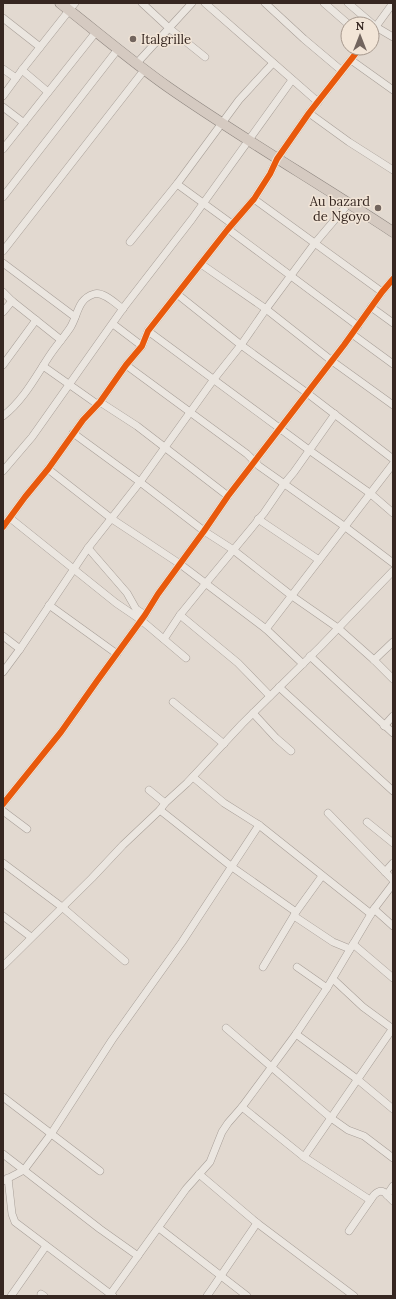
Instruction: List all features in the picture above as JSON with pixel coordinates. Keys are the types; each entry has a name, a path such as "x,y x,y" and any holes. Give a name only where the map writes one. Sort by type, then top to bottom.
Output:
{"highway":[{"path":"60,3 72,6 96,32 173,91 277,159 392,228"}],"street":[{"path":"142,3 169,28 205,57"},
{"path":"3,251 169,28 192,3"},
{"path":"205,3 318,102"},
{"path":"265,3 342,71"},
{"path":"324,3 340,17"},
{"path":"348,3 361,16"},
{"path":"380,21 393,3"},
{"path":"3,96 72,6"},
{"path":"3,18 40,47"},
{"path":"3,150 96,32"},
{"path":"380,32 393,37"},
{"path":"3,197 118,49"},
{"path":"4,525 48,469 73,433 142,346 148,330 230,226 254,199 270,174 277,159 309,113 354,56"},
{"path":"351,60 393,90"},
{"path":"130,242 177,184 239,100 273,63"},
{"path":"3,69 16,78"},
{"path":"22,70 48,92"},
{"path":"3,471 32,437 123,309 203,203 292,80"},
{"path":"3,107 24,123"},
{"path":"309,113 349,142 393,170"},
{"path":"177,184 203,203 291,277 358,326"},
{"path":"254,199 382,292"},
{"path":"3,672 88,548 140,482 315,243 349,203"},
{"path":"3,263 75,317"},
{"path":"201,264 266,309 332,361 393,406"},
{"path":"3,804 45,753 143,618 158,594 228,496 393,279"},
{"path":"3,292 61,340"},
{"path":"3,416 21,398 71,326 82,302 93,294 101,294 123,309"},
{"path":"177,294 241,346 307,393 393,459"},
{"path":"3,312 12,301"},
{"path":"371,307 393,323"},
{"path":"3,365 36,320"},
{"path":"113,324 142,346"},
{"path":"148,330 309,450 371,494 393,513"},
{"path":"352,334 393,364"},
{"path":"126,365 247,454 284,484 344,526 393,563"},
{"path":"43,366 98,403 137,426 228,496"},
{"path":"164,639 180,615 232,549 264,513 334,414"},
{"path":"73,433 204,531 232,549 292,596 338,628 393,679"},
{"path":"266,629 393,464"},
{"path":"48,469 112,518 206,583 266,629 303,664"},
{"path":"10,518 116,603 143,618"},
{"path":"258,519 319,560"},
{"path":"88,548 127,593 143,618 186,658"},
{"path":"3,966 30,937 62,908 123,845 160,810 165,803 193,777 253,713 303,664 393,571"},
{"path":"50,605 117,654"},
{"path":"180,615 238,664 270,696"},
{"path":"3,636 20,649"},
{"path":"374,660 393,642"},
{"path":"310,656 393,734"},
{"path":"279,687 393,791"},
{"path":"173,702 224,744"},
{"path":"253,713 276,738 291,751"},
{"path":"384,726 393,716"},
{"path":"193,777 224,803 259,825 322,876 393,926"},
{"path":"149,790 165,803"},
{"path":"160,810 232,867 333,942 351,946 393,978"},
{"path":"3,811 26,830"},
{"path":"328,813 393,880"},
{"path":"367,822 393,843"},
{"path":"259,825 182,942 112,1040 51,1134 24,1170 6,1180 13,1219 15,1222 111,1295 186,1190 210,1162 222,1132 228,1122 242,1107 296,1034 333,979 351,946 373,911 393,884"},
{"path":"3,863 62,908 125,961"},
{"path":"385,872 393,863"},
{"path":"263,967 295,914 322,876"},
{"path":"3,916 30,937"},
{"path":"297,967 327,988"},
{"path":"304,1157 393,1029 364,1007 333,979"},
{"path":"226,1028 331,1118 348,1130 364,1136 393,1158"},
{"path":"296,1034 357,1079 393,1109"},
{"path":"3,1097 100,1171"},
{"path":"242,1107 304,1157 370,1200"},
{"path":"3,1154 100,1229 138,1256"},
{"path":"199,1174 257,1223 354,1296"},
{"path":"387,1195 393,1186"},
{"path":"349,1231 370,1200 379,1191 382,1191 393,1201"},
{"path":"207,1296 257,1223"},
{"path":"159,1228 192,1252 220,1277 247,1296"},
{"path":"11,1296 46,1246"}],"cycle path":[{"path":"3,527 48,469 83,420 100,402 126,365 142,346 148,331 228,229 254,199 270,174 277,159 309,113 354,56"},
{"path":"3,804 61,732 228,496 393,279"}],"place":[{"name":"Italgrille","path":"133,39"},
{"name":"Au bazard de Ngoyo","path":"378,208"}]}
